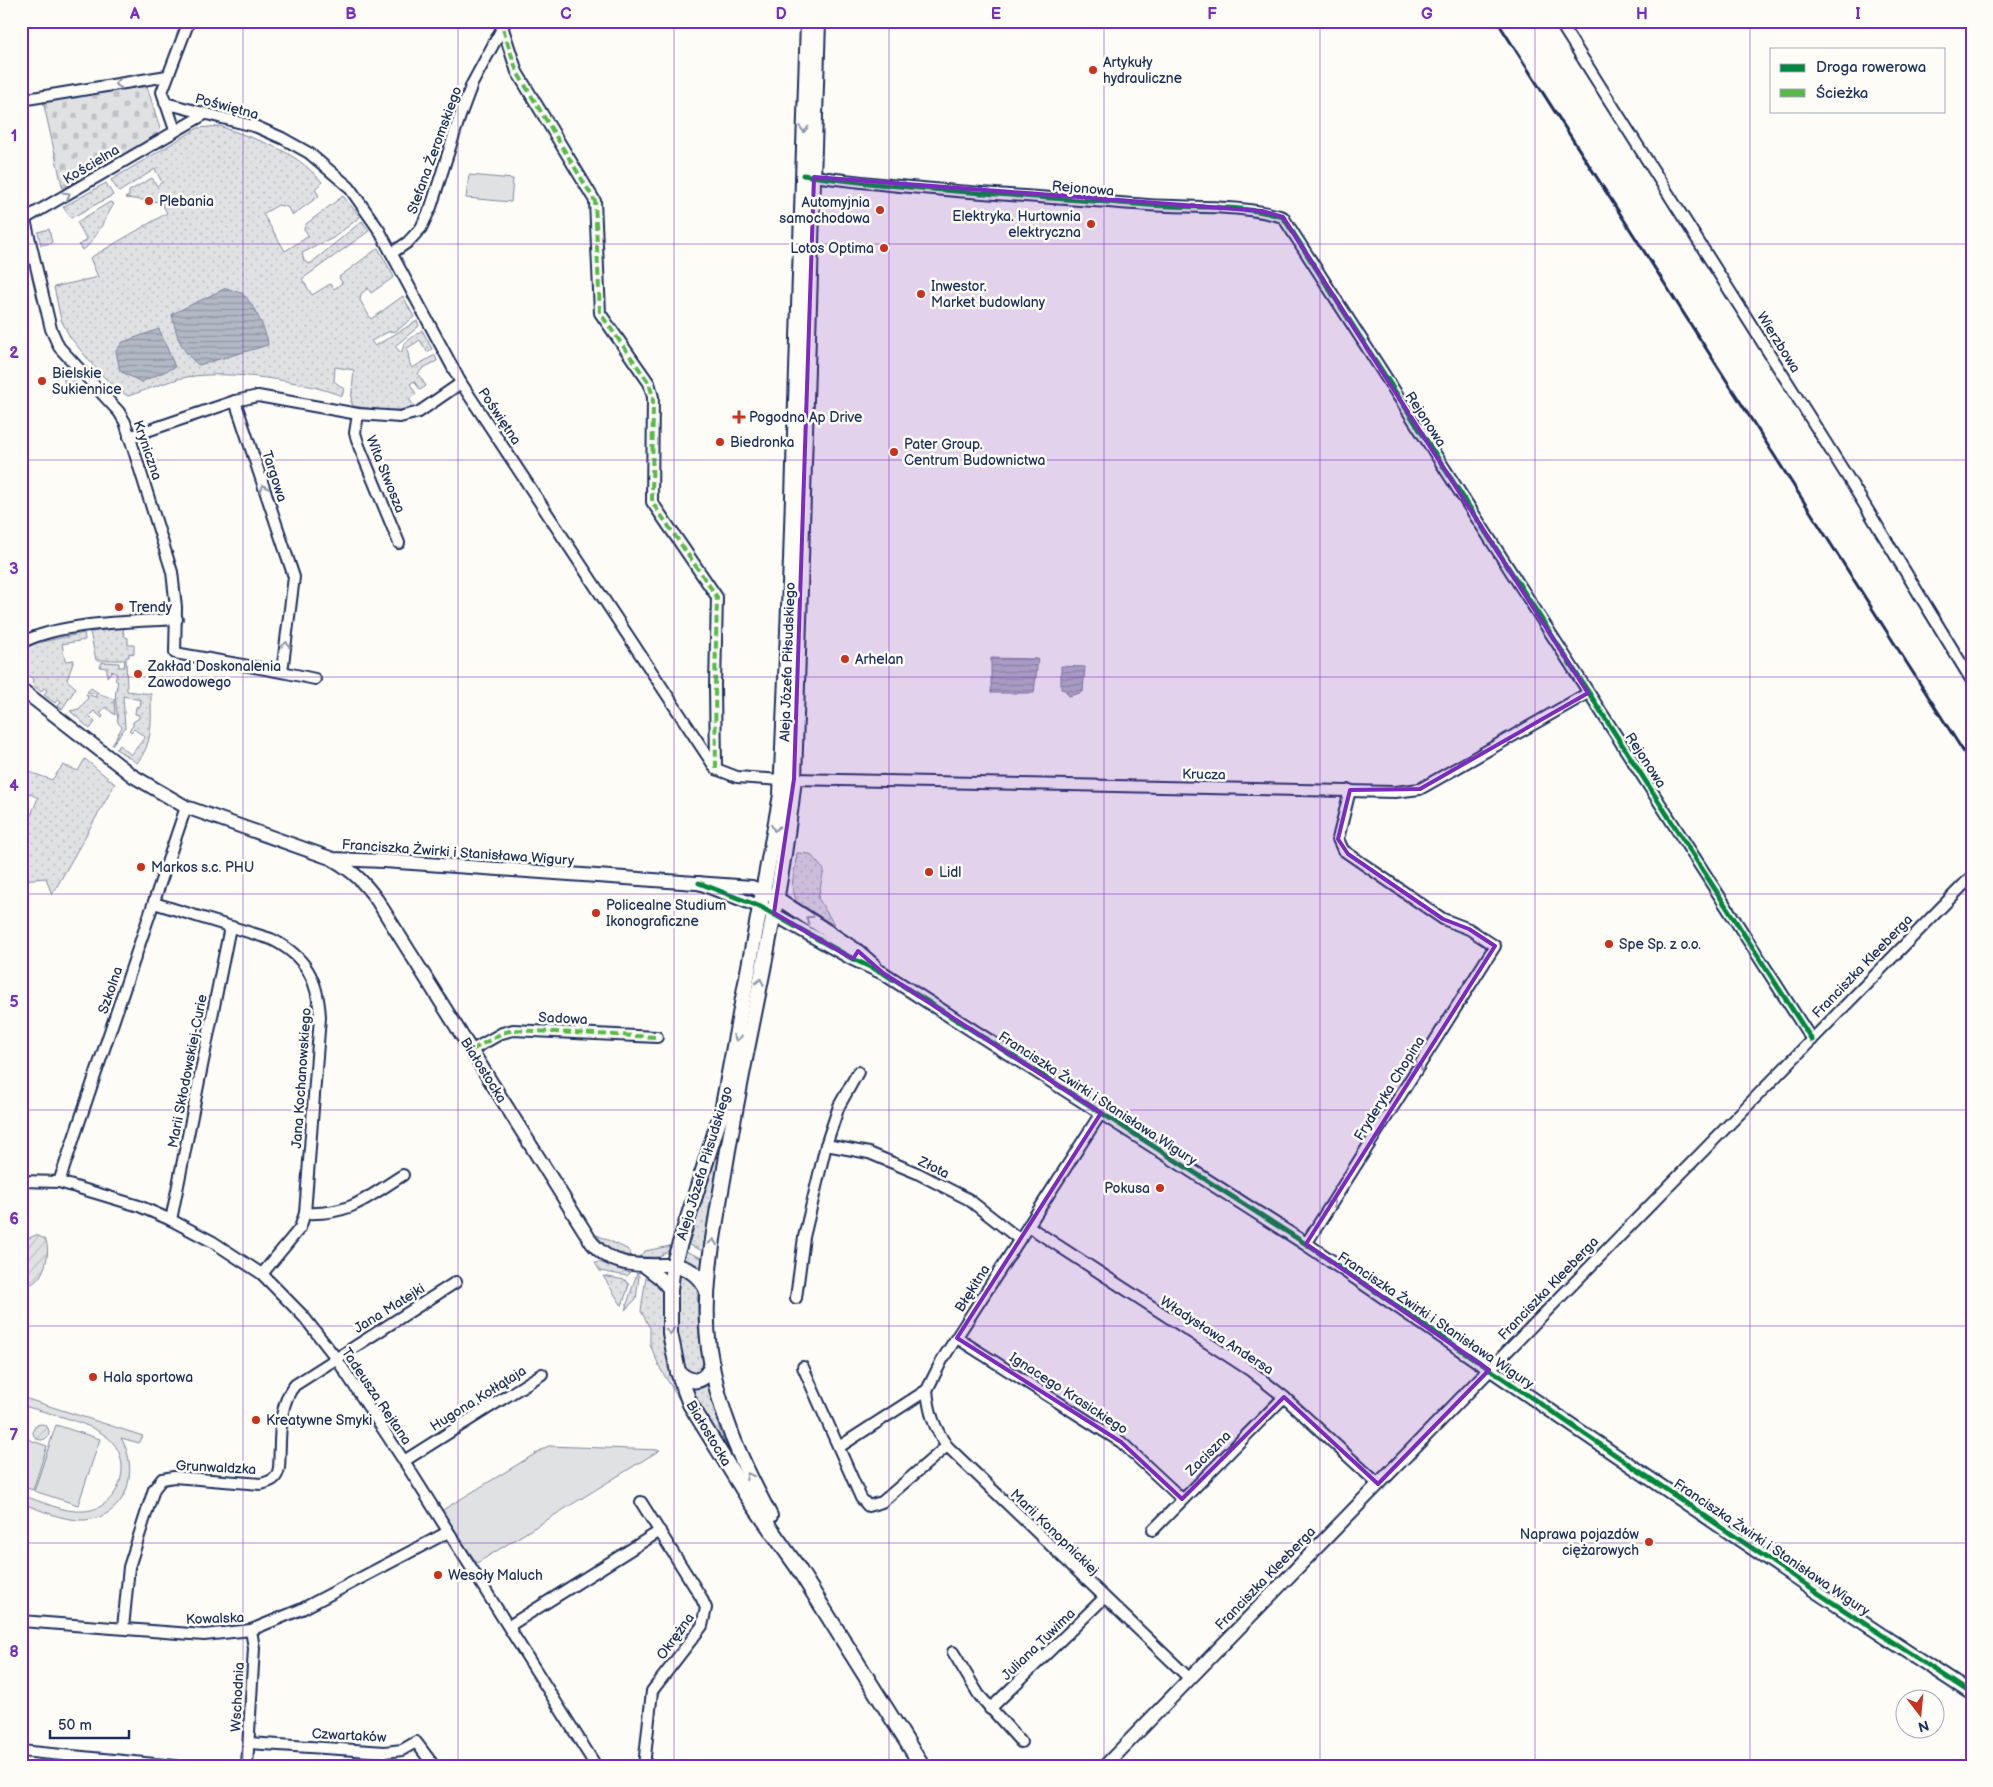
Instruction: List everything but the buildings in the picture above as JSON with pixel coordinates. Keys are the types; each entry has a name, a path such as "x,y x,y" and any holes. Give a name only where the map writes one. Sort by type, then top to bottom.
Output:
{"main road":[{"name":"Aleja Józefa Piłsudskiego","path":"808,21 808,176"},
{"name":"Aleja Józefa Piłsudskiego","path":"670,1290 673,1265 722,1110 771,895 788,779 792,560 808,176 818,21"},
{"name":"Aleja Józefa Piłsudskiego","path":"707,1290 733,1116 768,910"},
{"path":"673,1265 691,1270 698,1276 707,1290"},
{"name":"Białostocka","path":"670,1290 670,1333 678,1372 696,1416 747,1496 796,1566 922,1766"},
{"name":"Białostocka","path":"707,1290 707,1329 712,1365 723,1414 736,1451 796,1566"},
{"path":"678,1372 688,1380 696,1382 703,1379 712,1365"}],"street":[{"path":"175,130 164,103 162,92 189,21"},
{"name":"Wierzbowa","path":"1559,21 1850,481 1972,681"},
{"path":"505,25 517,72 595,201 600,313 649,383 652,397 652,502 718,597 715,685 716,769 737,777 788,779"},
{"name":"Stefana Żeromskiego","path":"392,253 408,242 421,228 431,207 472,84 505,25"},
{"path":"21,100 167,76"},
{"name":"Poświętna","path":"164,103 257,127 309,153 349,187 368,212 392,253 461,383 716,769"},
{"name":"Kościelna","path":"23,220 205,114"},
{"name":"Rejonowa","path":"808,176 1150,205 1262,211 1283,217 1812,1040"},
{"name":"Kryniczna","path":"23,220 51,329 59,347 119,412 129,437 167,552 175,593 177,619 175,653 282,672"},
{"name":"Wita Stwosza","path":"235,401 248,397 270,397 358,414 400,417 420,412 461,383"},
{"path":"129,437 235,401"},
{"name":"Targowa","path":"235,401 294,577 282,672"},
{"name":"Wita Stwosza","path":"358,414 355,433 359,446 399,543"},
{"path":"21,643 35,637 65,630 114,623 177,619"},
{"path":"282,672 315,679"},
{"name":"Franciszka Żwirki i Stanisława Wigury","path":"21,689 133,776 186,807 333,860 374,860 745,886 771,895 883,973 1306,1244 1489,1370 1972,1694"},
{"name":"Krucza","path":"788,779 1395,792 1420,789 1588,693"},
{"name":"Fryderyka Chopina","path":"1306,1244 1495,946 1469,929 1443,919 1344,850 1338,838 1350,790"},
{"name":"Szkolna","path":"59,1182 186,807"},
{"name":"Białostocka","path":"333,860 352,870 363,880 592,1243 602,1254 614,1261 643,1265 673,1265"},
{"name":"Franciszka Kleeberga","path":"1105,1766 1188,1678 1972,876"},
{"name":"Franciszka Żwirki i Stanisława Wigury","path":"699,883 768,910 856,955"},
{"name":"Jana Kochanowskiego","path":"154,903 230,928 271,939 288,948 303,962 313,978 319,997 320,1017 305,1213 300,1228 262,1274"},
{"name":"Marii Skłodowskiej-Curie","path":"171,1220 230,928"},
{"name":"Sadowa","path":"472,1050 502,1033 512,1030 657,1037"},
{"path":"796,1298 804,1237 826,1144 840,1106 858,1072"},
{"name":"Błękitna","path":"927,1390 942,1360 1100,1113"},
{"name":"Złota","path":"826,1144 869,1153 917,1173 968,1199 1019,1239"},
{"path":"305,1213 338,1212 351,1208 403,1175"},
{"name":"Tadeusza Rejtana","path":"21,1181 59,1182 140,1206 213,1242 262,1274 304,1317 336,1358 509,1626 591,1764"},
{"name":"Władysława Andersa","path":"1028,1226 1251,1371 1284,1397 1378,1484"},
{"path":"643,1265 660,1278 670,1290"},
{"name":"Jana Matejki","path":"336,1358 456,1282"},
{"name":"Ignacego Krasickiego","path":"957,1338 1120,1442 1182,1500"},
{"name":"Grunwaldzka","path":"123,1628 129,1567 154,1489 162,1479 174,1477 261,1484 278,1476 287,1394 295,1385 336,1358"},
{"path":"803,1367 861,1498 868,1506 874,1506 882,1502 947,1446"},
{"name":"Hugona Kołłątaja","path":"404,1461 542,1374"},
{"path":"838,1447 927,1390"},
{"name":"Marii Konopnickiej","path":"927,1390 930,1414 936,1430 947,1446 1188,1678"},
{"name":"Zaciszna","path":"1153,1530 1284,1397"},
{"name":"Okrężna","path":"641,1502 706,1608 702,1626 652,1691 644,1766"},
{"path":"509,1626 660,1531"},
{"name":"Kowalska","path":"21,1621 204,1635 251,1630 302,1609 448,1532"},
{"name":"Juliana Tuwima","path":"990,1709 1104,1598"},
{"name":"Wschodnia","path":"247,1766 254,1648 251,1630"},
{"path":"953,1652 990,1709 1021,1742"},
{"name":"Czwartaków","path":"249,1743 384,1752 402,1750 416,1742 434,1766"},
{"path":"21,1750 174,1766"}],"highlighted area":[{"path":"814,177 1262,211 1283,217 1588,693 1420,789 1350,790 1338,839 1348,854 1443,919 1469,929 1495,946 1306,1244 1489,1370 1378,1484 1284,1397 1182,1499 1121,1442 957,1338 1101,1113 883,973 858,951 853,959 774,913 794,779"}],"green space":[{"path":"147,86 161,132 63,190 43,101"},
{"path":"220,126 287,153 310,170 322,182 315,189 319,196 293,215 287,207 278,205 263,214 285,251 309,236 304,229 306,224 343,196 360,217 333,238 302,253 304,261 310,264 362,221 369,231 302,279 312,295 330,284 334,289 342,283 339,277 378,248 394,277 371,293 368,288 361,294 360,300 371,319 403,296 414,317 396,331 388,332 371,341 375,346 417,321 419,326 395,346 401,353 405,343 422,330 432,349 427,352 420,340 406,349 411,366 412,368 435,355 437,361 423,368 418,374 426,386 420,390 414,381 410,384 416,394 409,399 414,406 392,410 353,406 351,402 354,370 335,367 334,381 344,389 342,396 307,385 286,381 244,376 204,375 165,383 128,396 115,388 96,369 70,337 61,320 54,287 98,277 90,258 167,213 161,202 125,198 129,196 129,191 152,178 157,186 162,182 155,169 119,192 111,180 198,128"},
{"path":"469,175 513,179 511,202 466,198"},
{"path":"106,183 113,195 71,218 63,207"},
{"path":"110,202 114,204 99,230 86,248 82,250 79,245 87,240 77,222"},
{"path":"49,229 52,243 41,245 38,232"},
{"path":"70,367 76,386 65,388 62,368"},
{"path":"123,628 124,636 128,638 128,645 134,645 134,654 129,653 129,657 126,657 127,691 151,694 149,739 137,763 116,749 120,745 131,755 145,737 134,729 131,732 129,730 133,726 133,722 139,718 139,715 135,714 136,707 140,706 141,700 123,696 125,728 112,745 122,727 118,723 116,702 118,682 115,680 117,674 112,671 107,677 107,668 100,667 102,662 119,663 119,667 124,667 125,660 96,660 90,632"},
{"path":"84,633 85,640 62,644 65,661 74,660 67,680 76,688 62,709 58,706 61,701 58,699 55,703 44,695 47,690 44,688 41,692 32,684 33,679 21,670 21,650 37,643"},
{"path":"91,688 100,694 114,699 115,715 105,707 100,713 103,716 102,718 94,711 89,716 95,722 90,729 70,711 79,709 88,698 86,694 96,697 96,694 87,692"},
{"path":"85,759 115,784 52,895 46,878 21,880 21,823 27,825 38,798 21,789 21,769 52,780 63,765 78,771"},
{"path":"797,853 810,854 824,870 818,898 835,926 796,901 792,886"},
{"path":"721,1143 703,1251 687,1244"},
{"path":"36,1235 45,1239 47,1245 44,1270 34,1282 28,1285 21,1284 21,1252 27,1239"},
{"path":"597,1235 627,1249 632,1256 612,1250"},
{"path":"673,1247 659,1257 639,1257 645,1251"},
{"path":"685,1251 702,1258 701,1268 682,1260"},
{"path":"599,1262 630,1273 627,1276 600,1271 595,1263"},
{"path":"637,1273 639,1276 636,1299 625,1310"},
{"path":"681,1274 688,1274 697,1286 699,1337 704,1362 701,1369 694,1374 685,1370 678,1336 677,1279"},
{"path":"649,1275 663,1290 666,1351 688,1414 661,1370 650,1345 650,1328 641,1311 646,1277"},
{"path":"603,1276 625,1280 629,1285 622,1306"},
{"path":"709,1384 720,1431 730,1455 689,1388 700,1388"},
{"path":"21,1397 143,1436 139,1443 121,1438 127,1451 129,1477 126,1490 120,1501 111,1510 100,1517 77,1520 52,1514 21,1503 21,1495 69,1510 84,1511 97,1508 107,1502 115,1493 120,1482 122,1470 121,1458 116,1447 99,1431 66,1418 21,1405"},
{"path":"41,1424 49,1432 41,1440 33,1432"},
{"path":"56,1425 100,1439 78,1505 34,1491"},
{"path":"21,1437 47,1446 33,1490 21,1486"},
{"path":"548,1446 660,1450 477,1563 441,1511"}],"shaded area":[{"path":"226,288 245,296 262,325 268,345 199,365 180,342 172,314"},
{"path":"159,329 175,367 141,382 120,371 116,351 123,342"},
{"path":"991,658 1038,659 1034,693 991,693"},
{"path":"1061,666 1085,667 1083,692 1069,696 1065,690 1061,689"}],"railway":[{"path":"1497,21 1972,765"}],"marked path":[{"path":"503,29 517,72 595,201 600,313 649,383 653,397 652,502 717,597 716,769"},
{"path":"472,1050 502,1033 513,1030 657,1037"}],"cycle path":[{"path":"803,175 975,193 1147,205 1233,208 1283,217 1812,1040"},
{"path":"699,883 761,907 853,959 883,973 1306,1244 1815,1591 1972,1694"}],"place":[{"name":"Artykuły hydrauliczne","path":"1093,70"},
{"name":"Plebania","path":"149,201"},
{"name":"Automyjnia samochodowa","path":"880,210"},
{"name":"Elektryka. Hurtownia elektryczna","path":"1091,224"},
{"name":"Lotos Optima","path":"884,248"},
{"name":"Inwestor. Market budowlany","path":"921,294"},
{"name":"Bielskie Sukiennice","path":"42,381"},
{"name":"Pogodna Ap Drive","path":"739,417"},
{"name":"Biedronka","path":"720,442"},
{"name":"Pater Group. Centrum Budownictwa","path":"894,452"},
{"name":"Trendy","path":"119,607"},
{"name":"Arhelan","path":"845,659"},
{"name":"Zakład Doskonalenia Zawodowego","path":"138,674"},
{"name":"Markos s.c. PHU","path":"141,867"},
{"name":"Lidl","path":"929,872"},
{"name":"Policealne Studium Ikonograficzne","path":"596,913"},
{"name":"Spe Sp. z o.o.","path":"1609,944"},
{"name":"Pokusa","path":"1160,1188"},
{"name":"Hala sportowa","path":"93,1377"},
{"name":"Kreatywne Smyki","path":"256,1420"},
{"name":"Naprawa pojazdów ciężarowych","path":"1649,1542"},
{"name":"Wesoły Maluch","path":"438,1575"}]}
